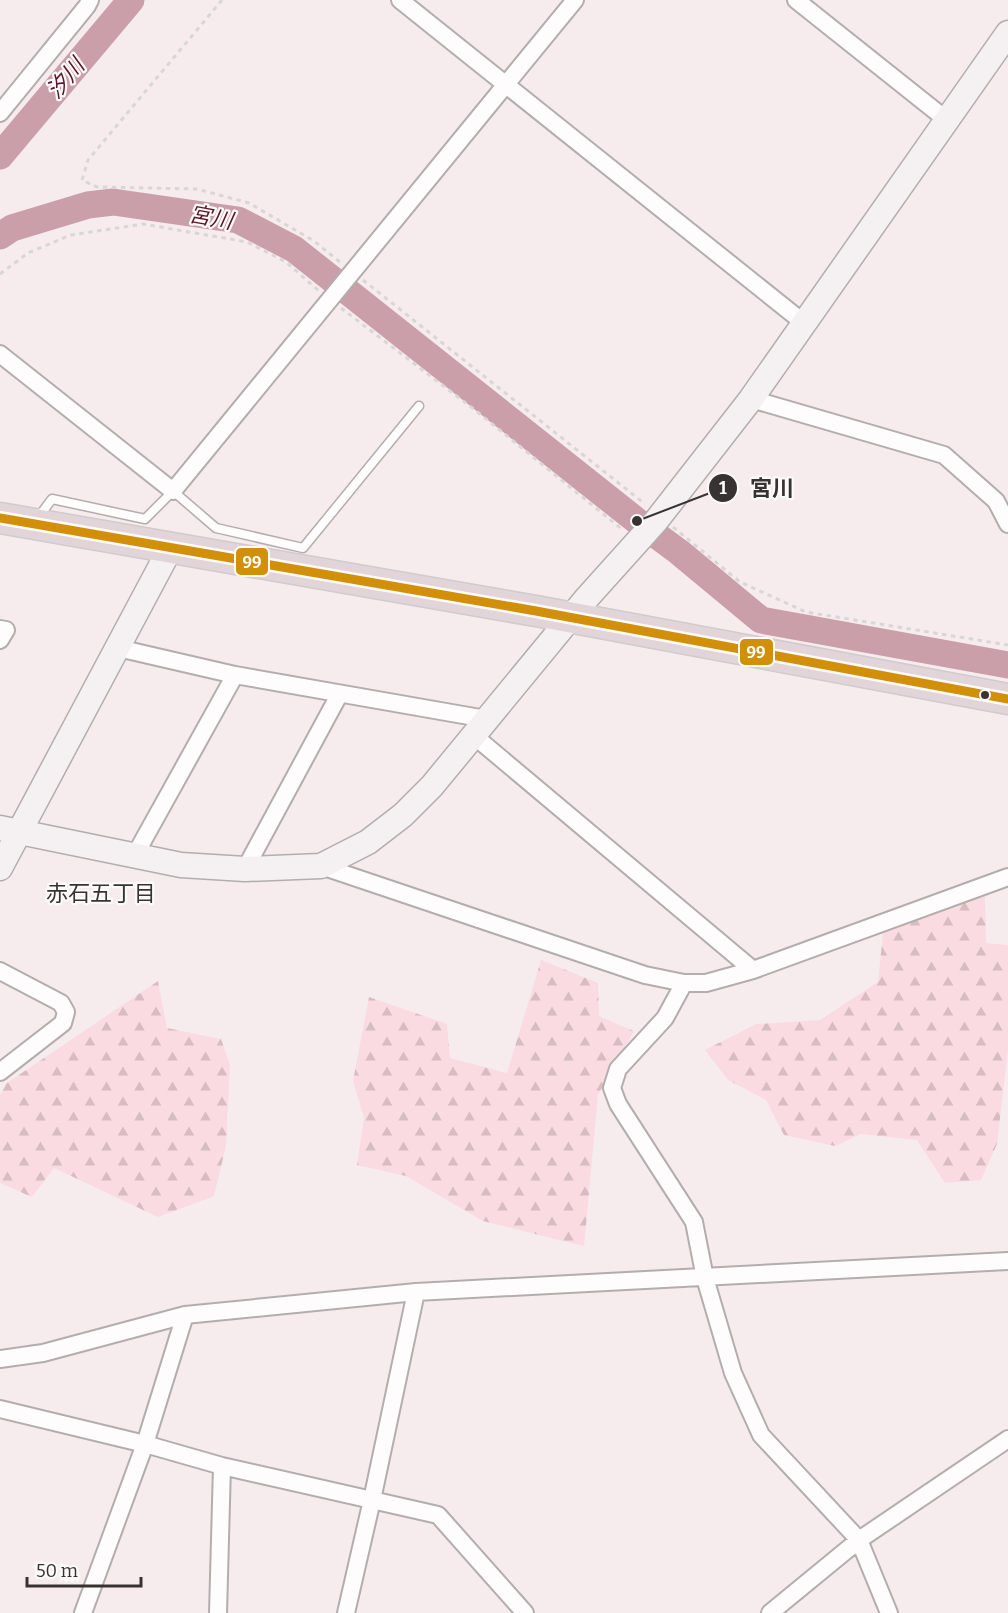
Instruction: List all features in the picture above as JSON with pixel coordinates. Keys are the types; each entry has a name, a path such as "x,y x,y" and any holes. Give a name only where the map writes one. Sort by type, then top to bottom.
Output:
{"highway":[{"path":"0,518 572,617 1008,699"}],"street":[{"path":"400,0 804,323"},
{"path":"0,354 173,491 575,0"},
{"path":"796,0 948,121"},
{"path":"0,113 90,2"},
{"path":"321,866 368,842 404,815 432,786 572,617 649,530 751,399 1008,33"},
{"path":"751,399 944,455 996,501 1008,524"},
{"path":"0,868 9,831 118,648 171,547"},
{"path":"0,629 6,630 0,640"},
{"path":"118,648 479,727 753,970"},
{"path":"135,855 235,675"},
{"path":"245,869 339,695"},
{"path":"9,831 181,865 245,869 321,866 645,975 684,983 706,983 753,970 1008,877"},
{"path":"0,971 61,1004 66,1012 63,1023 0,1071"},
{"path":"684,983 665,1018 618,1069 612,1088 618,1104 694,1222 705,1278 733,1373 761,1435 859,1540 888,1613"},
{"path":"0,1359 43,1353 185,1315 416,1292 1008,1261"},
{"path":"346,1613 416,1292"},
{"path":"83,1613 145,1444 185,1315"},
{"path":"0,1409 145,1444 222,1467 438,1515 525,1613"},
{"path":"770,1613 859,1540 1008,1439"},
{"path":"218,1613 222,1467"}],"lane":[{"path":"33,524 52,499 145,519 173,491 216,528 303,548 419,405"}],"path":[{"path":"222,0 88,160 82,180 97,187 197,189 249,203 314,241 649,530"},
{"path":"0,274 28,253 71,235 143,224 248,242 286,262 330,300 475,410 649,530 740,582 806,612 1008,645"}],"green space":[{"path":"985,894 986,943 1008,945 1008,1049 997,1144 981,1180 945,1183 917,1140 861,1134 835,1146 784,1135 766,1100 728,1080 705,1050 756,1024 820,1020 878,982 883,933"},
{"path":"541,960 598,983 599,1016 634,1031 598,1095 584,1246 483,1221 406,1176 357,1165 364,1118 353,1081 369,997 447,1024 450,1058 507,1073"},
{"path":"158,981 167,1028 221,1039 230,1065 226,1146 214,1196 158,1217 54,1168 32,1197 0,1183 0,1095 7,1083"}],"waterway":[{"name":"汐川","path":"0,156 131,0"},
{"name":"宮川","path":"0,236 12,228 88,205 113,202 238,220 294,249 679,552 761,620 1008,665"}],"transit line":[{"name":"99","path":"0,518 536,611 1008,699"}],"place":[{"name":"宮川","path":"637,521"}],"district":[{"name":"赤石五丁目","path":"101,893"}]}
